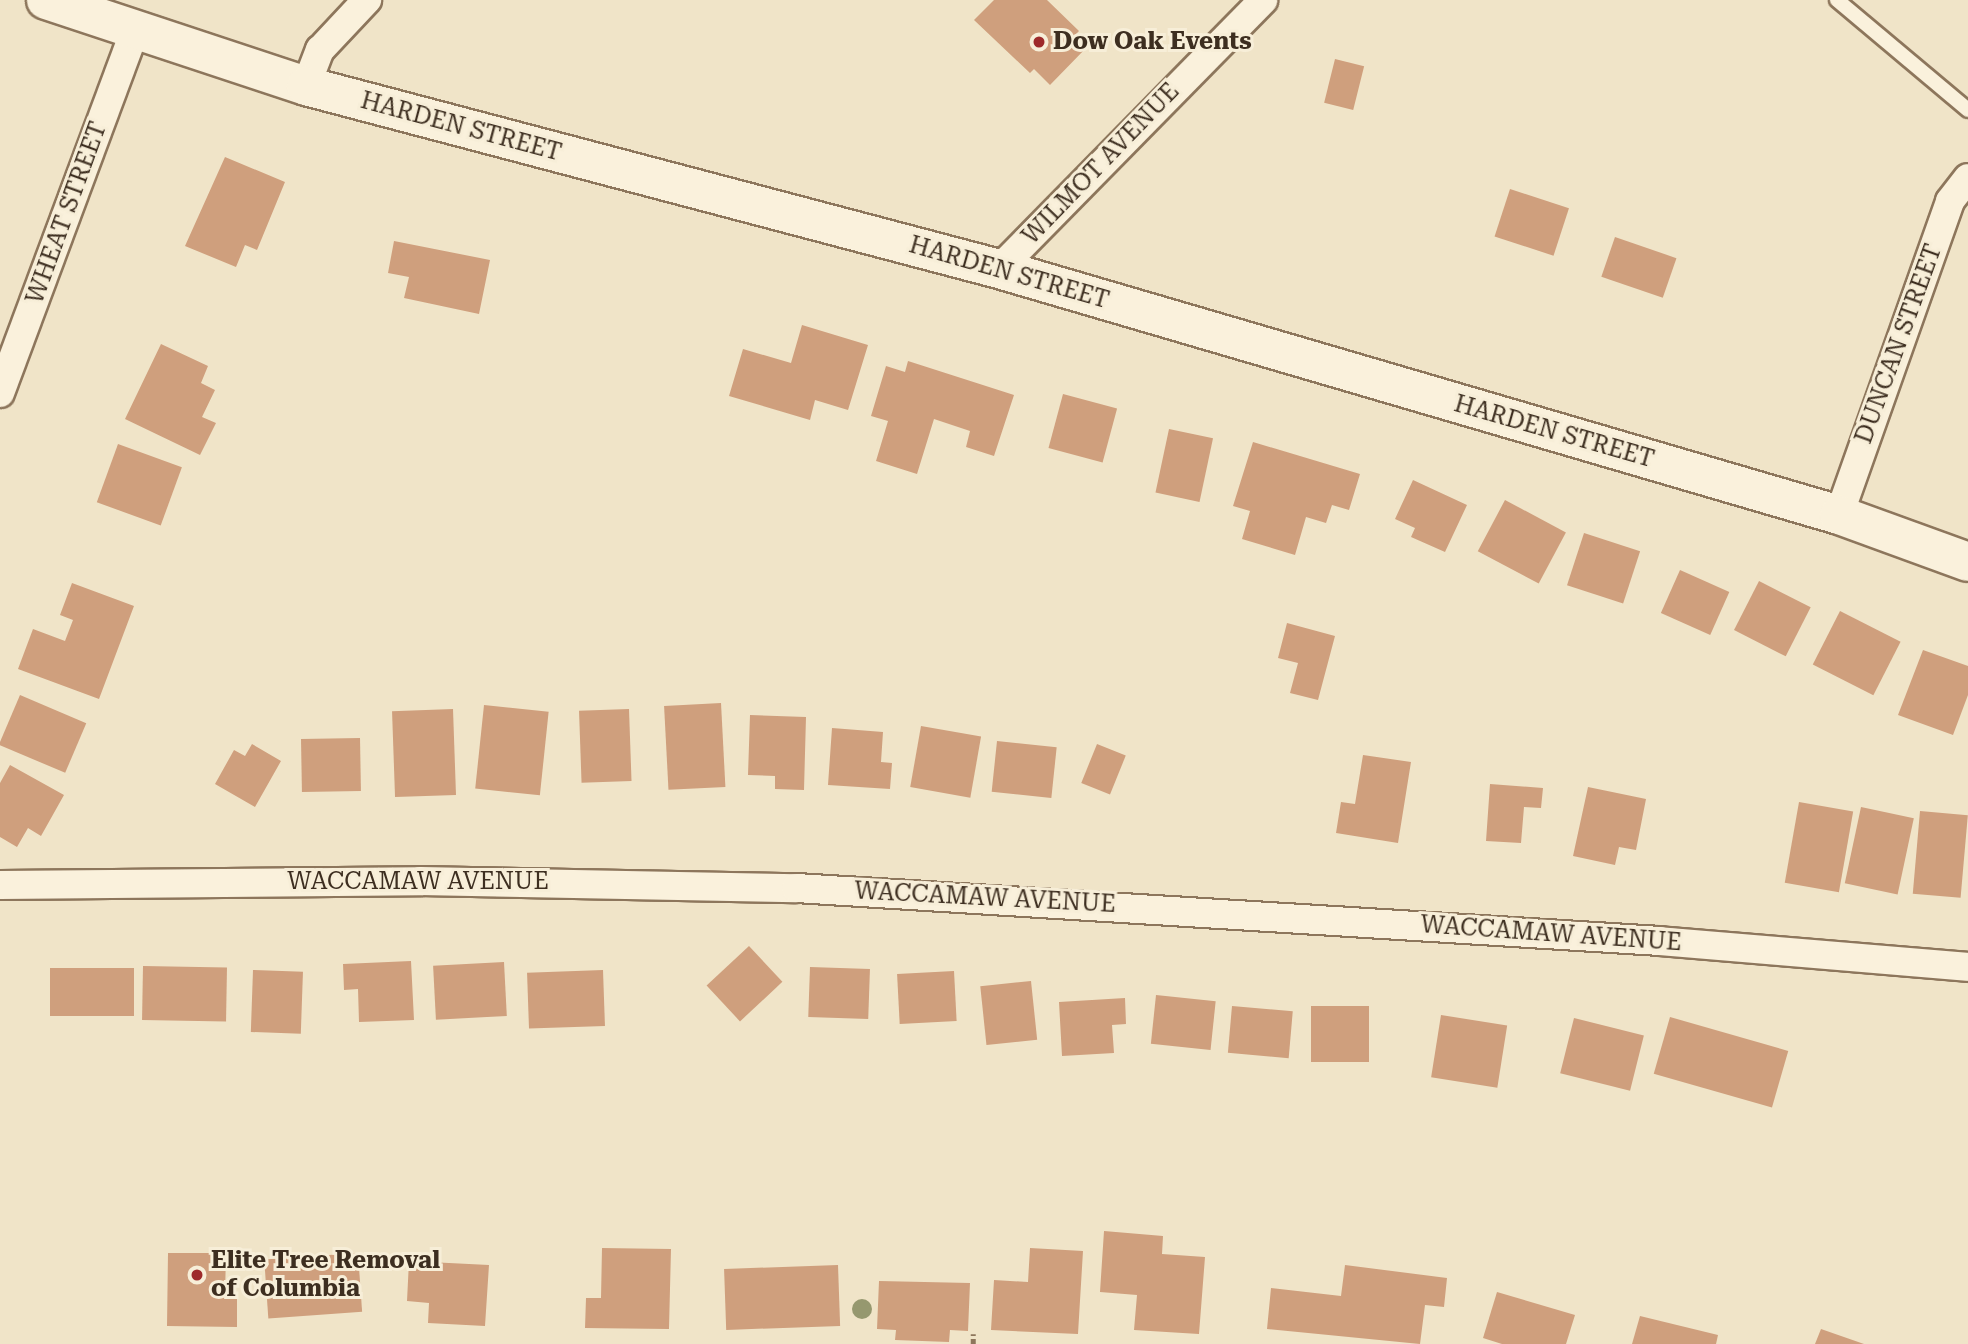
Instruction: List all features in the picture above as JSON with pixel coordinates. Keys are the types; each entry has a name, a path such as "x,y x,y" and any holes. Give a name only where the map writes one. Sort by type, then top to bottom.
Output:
{"main road":[{"name":"HARDEN STREET","path":"46,0 134,32 306,86 999,269 1839,515 1968,562"}],"street":[{"path":"306,86 320,50 367,0"},
{"name":"WILMOT AVENUE","path":"999,269 1263,0"},
{"name":"WHEAT STREET","path":"0,393 134,32"},
{"name":"DUNCAN STREET","path":"1839,515 1950,201 1968,178"},
{"name":"WACCAMAW AVENUE","path":"0,885 420,881 796,888 1659,941 1968,967"}],"lane":[{"path":"1837,0 1968,110"}],"path":[{"path":"973,1344 974,1334"}],"building":[{"name":"Dow Oak Events","path":"994,0 1047,0 1079,31 1074,36 1087,47 1050,85 1034,69 1030,73 974,20"},
{"path":"1335,59 1364,66 1353,110 1324,103"},
{"path":"225,157 285,182 257,250 245,245 236,267 185,246"},
{"path":"1510,189 1569,208 1554,256 1495,237"},
{"path":"1615,237 1676,258 1663,298 1601,277"},
{"path":"394,241 490,260 479,314 404,298 409,277 388,273"},
{"path":"802,325 868,345 848,410 815,400 810,420 729,396 743,349 791,363"},
{"path":"161,344 208,366 201,383 215,390 202,417 216,423 200,455 125,419"},
{"path":"908,361 1014,395 994,456 966,447 970,431 934,419 917,474 876,461 888,421 871,416 886,366 905,372"},
{"path":"1063,394 1117,408 1103,463 1049,448"},
{"path":"1169,429 1213,438 1200,502 1155,493"},
{"path":"1253,442 1360,474 1349,510 1332,505 1326,523 1306,517 1295,555 1242,539 1250,511 1233,506"},
{"path":"118,444 182,467 161,526 97,502"},
{"path":"1413,480 1467,505 1445,552 1411,537 1415,528 1395,519"},
{"path":"1505,500 1566,532 1539,584 1478,551"},
{"path":"1584,533 1640,551 1623,604 1567,585"},
{"path":"1680,570 1729,592 1710,635 1661,613"},
{"path":"1759,581 1811,607 1786,656 1734,630"},
{"path":"72,583 134,606 99,699 18,669 33,629 65,641 73,620 60,615"},
{"path":"1840,611 1901,642 1873,695 1813,664"},
{"path":"1287,623 1335,636 1318,700 1290,693 1298,663 1278,658"},
{"path":"1923,650 1968,666 1968,695 1953,735 1898,715"},
{"path":"20,695 86,723 65,773 0,745"},
{"path":"721,703 725,787 668,790 664,706"},
{"path":"484,705 549,712 540,795 475,789"},
{"path":"453,709 456,795 395,797 392,711"},
{"path":"629,709 632,781 582,783 579,711"},
{"path":"750,715 806,717 804,790 775,789 775,776 748,775"},
{"path":"921,726 981,737 970,798 910,787"},
{"path":"832,728 883,732 881,762 892,763 890,789 828,785"},
{"path":"360,738 361,791 302,792 301,739"},
{"path":"997,741 1057,747 1051,798 992,792"},
{"path":"252,744 281,761 255,807 215,784 234,750 245,756"},
{"path":"1097,744 1126,756 1110,795 1081,783"},
{"path":"1363,755 1411,762 1398,843 1336,833 1341,802 1355,804"},
{"path":"10,765 64,795 41,836 28,828 17,847 0,837 0,783"},
{"path":"1490,784 1543,788 1541,808 1524,807 1521,843 1486,841"},
{"path":"1588,787 1646,799 1636,850 1619,847 1615,865 1573,856"},
{"path":"1799,802 1853,812 1839,892 1785,883"},
{"path":"1861,807 1914,818 1898,895 1845,883"},
{"path":"1920,811 1968,815 1961,898 1913,894"},
{"path":"749,946 782,982 740,1021 707,986"},
{"path":"411,961 414,1020 359,1022 358,989 344,990 343,964"},
{"path":"504,962 507,1016 436,1020 433,966"},
{"path":"143,966 227,967 226,1021 142,1020"},
{"path":"810,967 870,969 868,1019 808,1017"},
{"path":"50,968 134,968 134,1016 50,1016"},
{"path":"253,970 303,972 301,1034 251,1032"},
{"path":"603,970 605,1026 529,1029 527,973"},
{"path":"954,971 957,1021 900,1024 897,974"},
{"path":"1031,981 1037,1040 986,1045 980,986"},
{"path":"1156,995 1216,1001 1211,1050 1151,1044"},
{"path":"1125,998 1126,1024 1112,1025 1114,1053 1062,1056 1059,1002"},
{"path":"1232,1006 1293,1011 1289,1058 1228,1053"},
{"path":"1311,1006 1369,1006 1369,1062 1311,1062"},
{"path":"1441,1015 1507,1025 1497,1088 1431,1077"},
{"path":"1670,1017 1788,1051 1772,1108 1654,1074"},
{"path":"1574,1018 1644,1035 1630,1091 1560,1073"},
{"path":"1104,1231 1163,1236 1162,1254 1205,1257 1199,1334 1134,1330 1137,1295 1100,1292"},
{"path":"602,1248 671,1249 669,1329 585,1328 586,1298 601,1298"},
{"path":"1030,1248 1083,1251 1078,1334 991,1330 994,1280 1028,1282"},
{"name":"Elite Tree Removal of Columbia","path":"168,1253 226,1253 225,1296 237,1296 237,1327 167,1326"},
{"path":"358,1253 362,1312 268,1318 264,1260"},
{"path":"409,1261 489,1265 485,1326 428,1323 429,1303 407,1301"},
{"path":"838,1265 840,1326 726,1330 724,1269"},
{"path":"1345,1265 1447,1278 1444,1307 1425,1305 1420,1344 1267,1329 1271,1288 1341,1296"},
{"path":"879,1281 970,1283 968,1331 950,1330 949,1342 895,1340 896,1330 877,1329"},
{"path":"1497,1292 1575,1315 1566,1344 1502,1344 1483,1338"},
{"path":"1640,1316 1718,1335 1716,1344 1632,1344"},
{"path":"1821,1329 1864,1344 1815,1344"}],"place":[{"name":"Dow Oak Events","path":"1039,42"},
{"name":"Elite Tree Removal of Columbia","path":"197,1275"}]}
